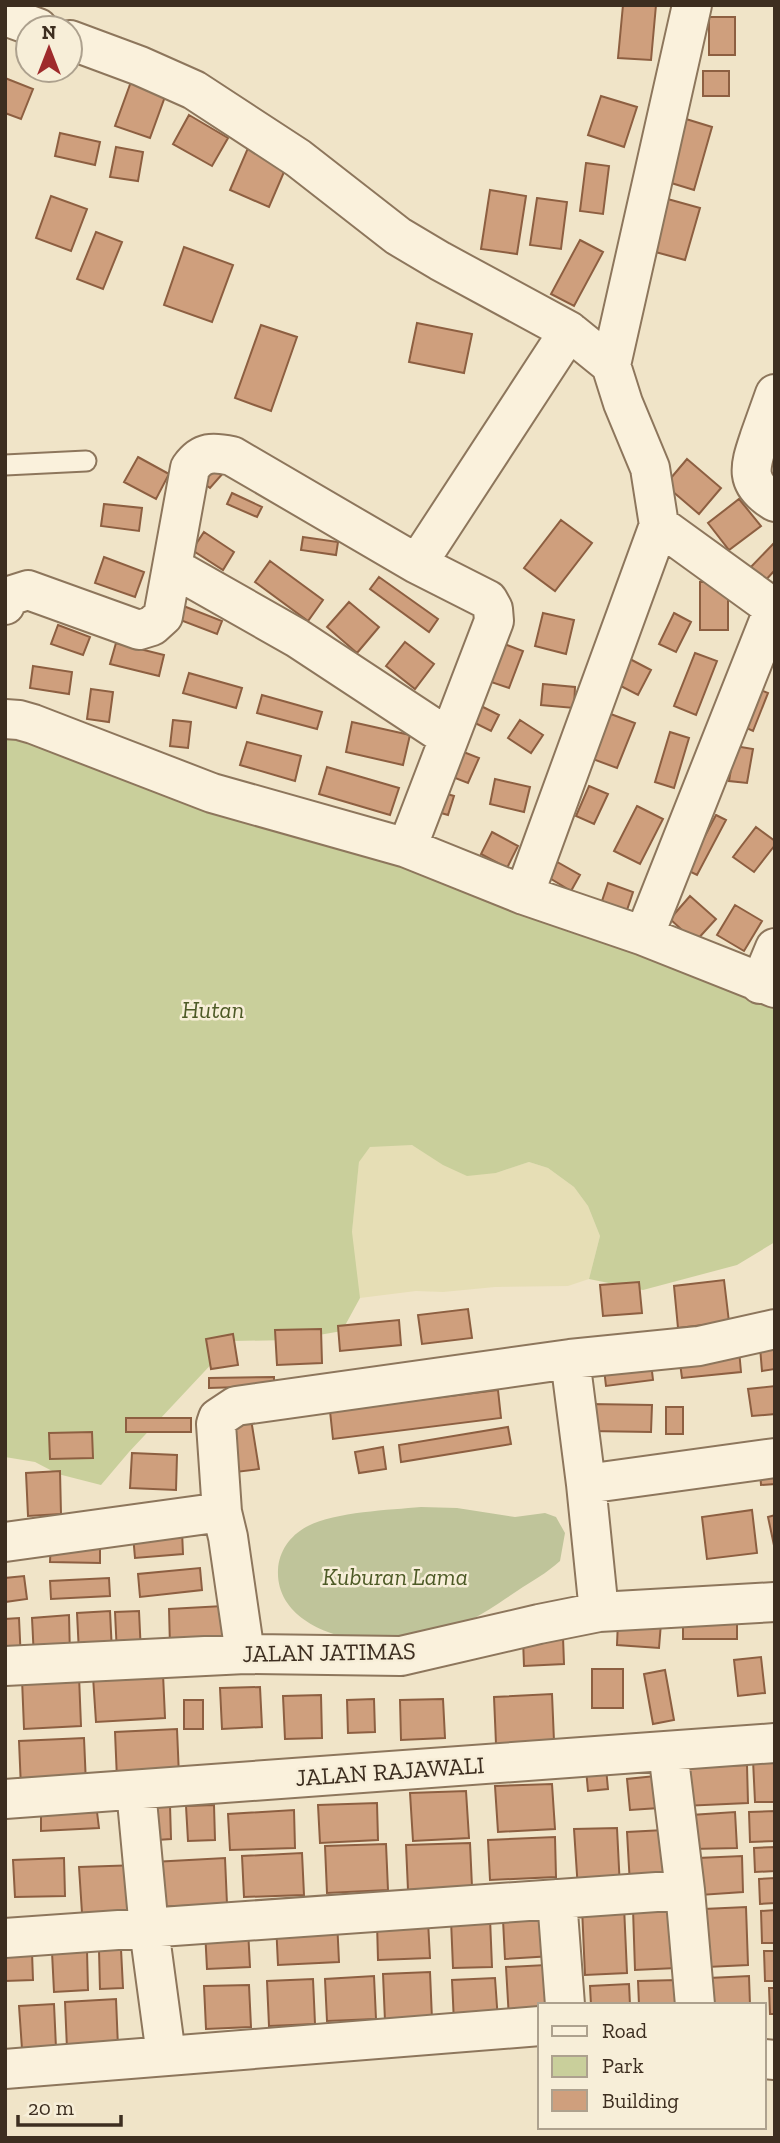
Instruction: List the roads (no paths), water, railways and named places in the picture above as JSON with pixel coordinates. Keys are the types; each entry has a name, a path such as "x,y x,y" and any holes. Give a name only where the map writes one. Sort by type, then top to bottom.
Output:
{"street":[{"path":"524,895 659,524 650,468 623,403 611,365 692,5"},
{"path":"84,45 194,90 298,158 398,236 569,331 611,365"},
{"path":"417,564 569,331"},
{"path":"775,394 750,464 753,481 766,497 775,502"},
{"path":"5,606 9,597 29,590 139,630 152,626 163,616 190,468 197,459 206,454 218,453 233,456 417,564 488,600 493,609 494,621 407,848"},
{"path":"644,936 774,609 659,524"},
{"path":"172,567 298,638 450,738"},
{"path":"5,719 33,724 212,793 407,848 524,895 644,936 768,986 775,948"},
{"path":"246,1654 222,1512 216,1424 218,1418 236,1406 570,1359 699,1346 775,1329"},
{"path":"570,1359 599,1612"},
{"path":"586,1484 775,1458"},
{"path":"5,1542 222,1512"},
{"name":"JALAN JATIMAS","path":"5,1666 246,1654 401,1656 599,1612 775,1602"},
{"name":"JALAN RAJAWALI","path":"5,1799 775,1743"},
{"path":"668,1751 685,1890 695,2003"},
{"path":"136,1790 149,1929 166,2055"},
{"path":"5,1938 685,1890"},
{"path":"557,1899 565,2003"},
{"path":"5,2069 538,2026"}],"lane":[{"path":"5,465 86,461"}],"park label":[{"name":"Hutan","path":"213,1009"},
{"name":"Kuburan Lama","path":"395,1576"}]}
